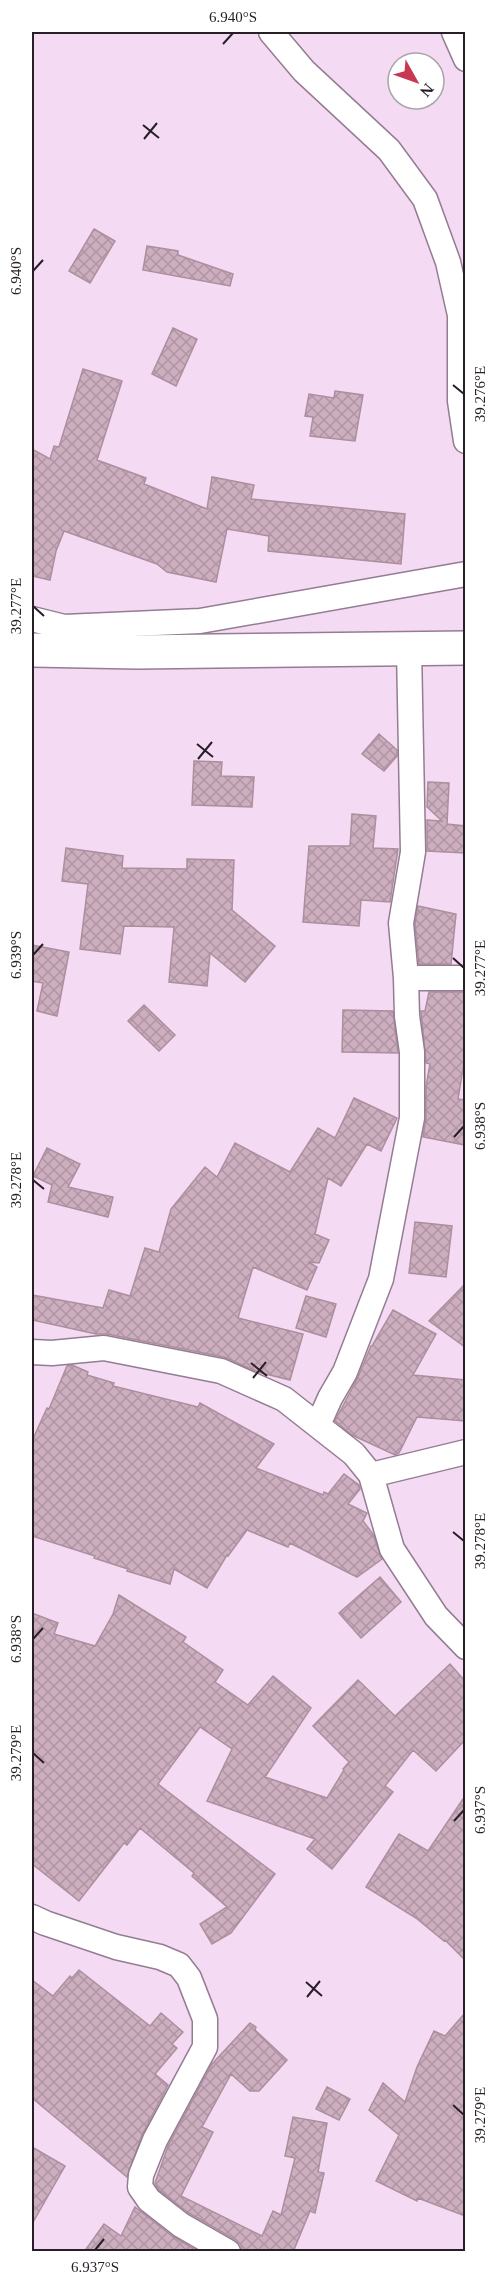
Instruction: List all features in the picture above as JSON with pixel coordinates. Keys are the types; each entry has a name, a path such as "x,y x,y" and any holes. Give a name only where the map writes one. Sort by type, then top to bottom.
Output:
{"highway":[{"path":"32,650 138,652 465,648"}],"street":[{"path":"271,32 304,70 389,150 425,199 448,262 460,315 460,401 465,441"},
{"path":"454,32 465,59"},
{"path":"32,618 64,627 200,621 465,574"},
{"path":"318,1425 345,1372 381,1279 412,1118 413,1070 401,923 413,852 409,649"},
{"path":"406,978 465,978"},
{"path":"32,1352 104,1348 221,1371 284,1399 354,1454 371,1475 392,1549 436,1616 465,1647"},
{"path":"371,1475 465,1452"},
{"path":"32,1917 116,1947 160,1957 179,1965 189,1978 205,2019 205,2047 155,2140 141,2175 141,2187 149,2200 181,2224 228,2252"}],"building":[{"path":"94,229 115,241 90,283 69,271"},
{"path":"147,246 178,251 178,255 233,274 230,286 143,270"},
{"path":"173,328 197,339 176,386 152,374"},
{"path":"83,369 122,381 97,460 146,478 144,484 207,509 212,477 254,485 251,499 405,514 401,564 268,551 269,536 227,529 216,582 167,572 157,564 64,531 56,551 50,580 32,576 32,449 50,459 54,446 59,447"},
{"path":"335,391 363,395 355,441 310,436 313,417 305,416 309,394 334,398"},
{"path":"379,734 397,750 397,756 384,771 362,754"},
{"path":"194,761 222,762 221,776 254,777 252,807 192,805"},
{"path":"428,782 449,783 447,824 465,826 465,853 427,851 427,820 442,821 427,807"},
{"path":"352,814 376,816 373,848 398,849 390,902 361,900 359,926 303,922 309,846 350,846"},
{"path":"66,848 123,856 122,868 187,869 187,859 234,860 232,910 275,946 245,982 210,953 207,986 169,982 174,927 124,926 120,954 80,949 88,884 62,881"},
{"path":"418,906 456,914 451,964 419,964 415,924"},
{"path":"32,945 69,952 57,1016 37,1011 43,983 32,981"},
{"path":"429,992 465,992 465,1057 458,1099 465,1100 465,1145 423,1137 426,1118 426,1086 430,1064 426,1063 421,1011 425,1011"},
{"path":"144,1005 175,1035 159,1051 128,1021"},
{"path":"343,1010 393,1011 398,1053 342,1052"},
{"path":"354,1098 397,1118 381,1151 367,1144 341,1186 328,1178 315,1234 329,1240 319,1263 308,1262 317,1267 307,1290 253,1267 238,1318 303,1334 290,1380 258,1372 224,1357 32,1320 32,1295 103,1308 109,1290 130,1296 145,1248 159,1252 171,1209 205,1167 217,1177 235,1143 290,1172 318,1128 335,1138"},
{"path":"47,1148 80,1164 68,1187 113,1197 108,1217 48,1202 52,1185 33,1176"},
{"path":"415,1222 452,1226 446,1277 409,1273"},
{"path":"465,1284 465,1347 429,1321"},
{"path":"306,1296 336,1304 326,1337 296,1328"},
{"path":"393,1310 436,1334 413,1375 465,1380 465,1421 417,1417 399,1453 395,1455 352,1435 335,1421 371,1346"},
{"path":"72,1365 88,1372 87,1375 114,1383 113,1386 198,1407 200,1403 274,1444 256,1468 323,1495 324,1492 328,1494 344,1474 359,1485 360,1489 348,1504 367,1513 363,1521 373,1534 382,1559 357,1577 290,1543 288,1547 247,1530 227,1555 207,1588 174,1569 170,1584 127,1571 128,1569 94,1558 95,1556 32,1536 32,1441 47,1408 49,1409 67,1366"},
{"path":"380,1577 401,1602 361,1638 339,1613"},
{"path":"119,1595 186,1637 183,1642 223,1670 215,1682 248,1705 273,1676 311,1708 265,1777 327,1798 349,1762 313,1726 358,1680 395,1716 450,1664 465,1681 465,1740 436,1771 413,1750 385,1786 393,1792 332,1869 307,1849 315,1839 207,1801 232,1749 200,1727 158,1784 275,1874 231,1933 212,1944 200,1924 227,1907 192,1876 194,1873 140,1828 127,1845 124,1843 79,1901 32,1864 32,1613 58,1623 54,1634 95,1646 113,1614"},
{"path":"465,1796 465,1960 445,1940 416,1918 366,1887 399,1834 428,1851"},
{"path":"79,1970 150,2026 161,2013 183,2032 172,2044 177,2048 155,2074 168,2085 142,2135 127,2177 32,2098 32,1980 53,1996 70,1976 72,1978"},
{"path":"465,2013 465,2216 418,2198 417,2201 376,2181 399,2135 369,2110 383,2083 405,2102 417,2067 434,2031 445,2036"},
{"path":"250,2023 287,2060 259,2091 250,2091 231,2074 202,2127 213,2132 181,2196 262,2236 273,2211 281,2215 295,2158 285,2156 293,2117 327,2123 318,2172 324,2173 315,2213 310,2211 293,2252 242,2252 241,2245 236,2240 189,2213 159,2190 155,2183 168,2146 212,2064"},
{"path":"327,2087 350,2099 339,2120 316,2109"},
{"path":"32,2147 65,2166 32,2224"},
{"path":"135,2207 172,2236 199,2252 84,2252 104,2224 121,2236"}]}
